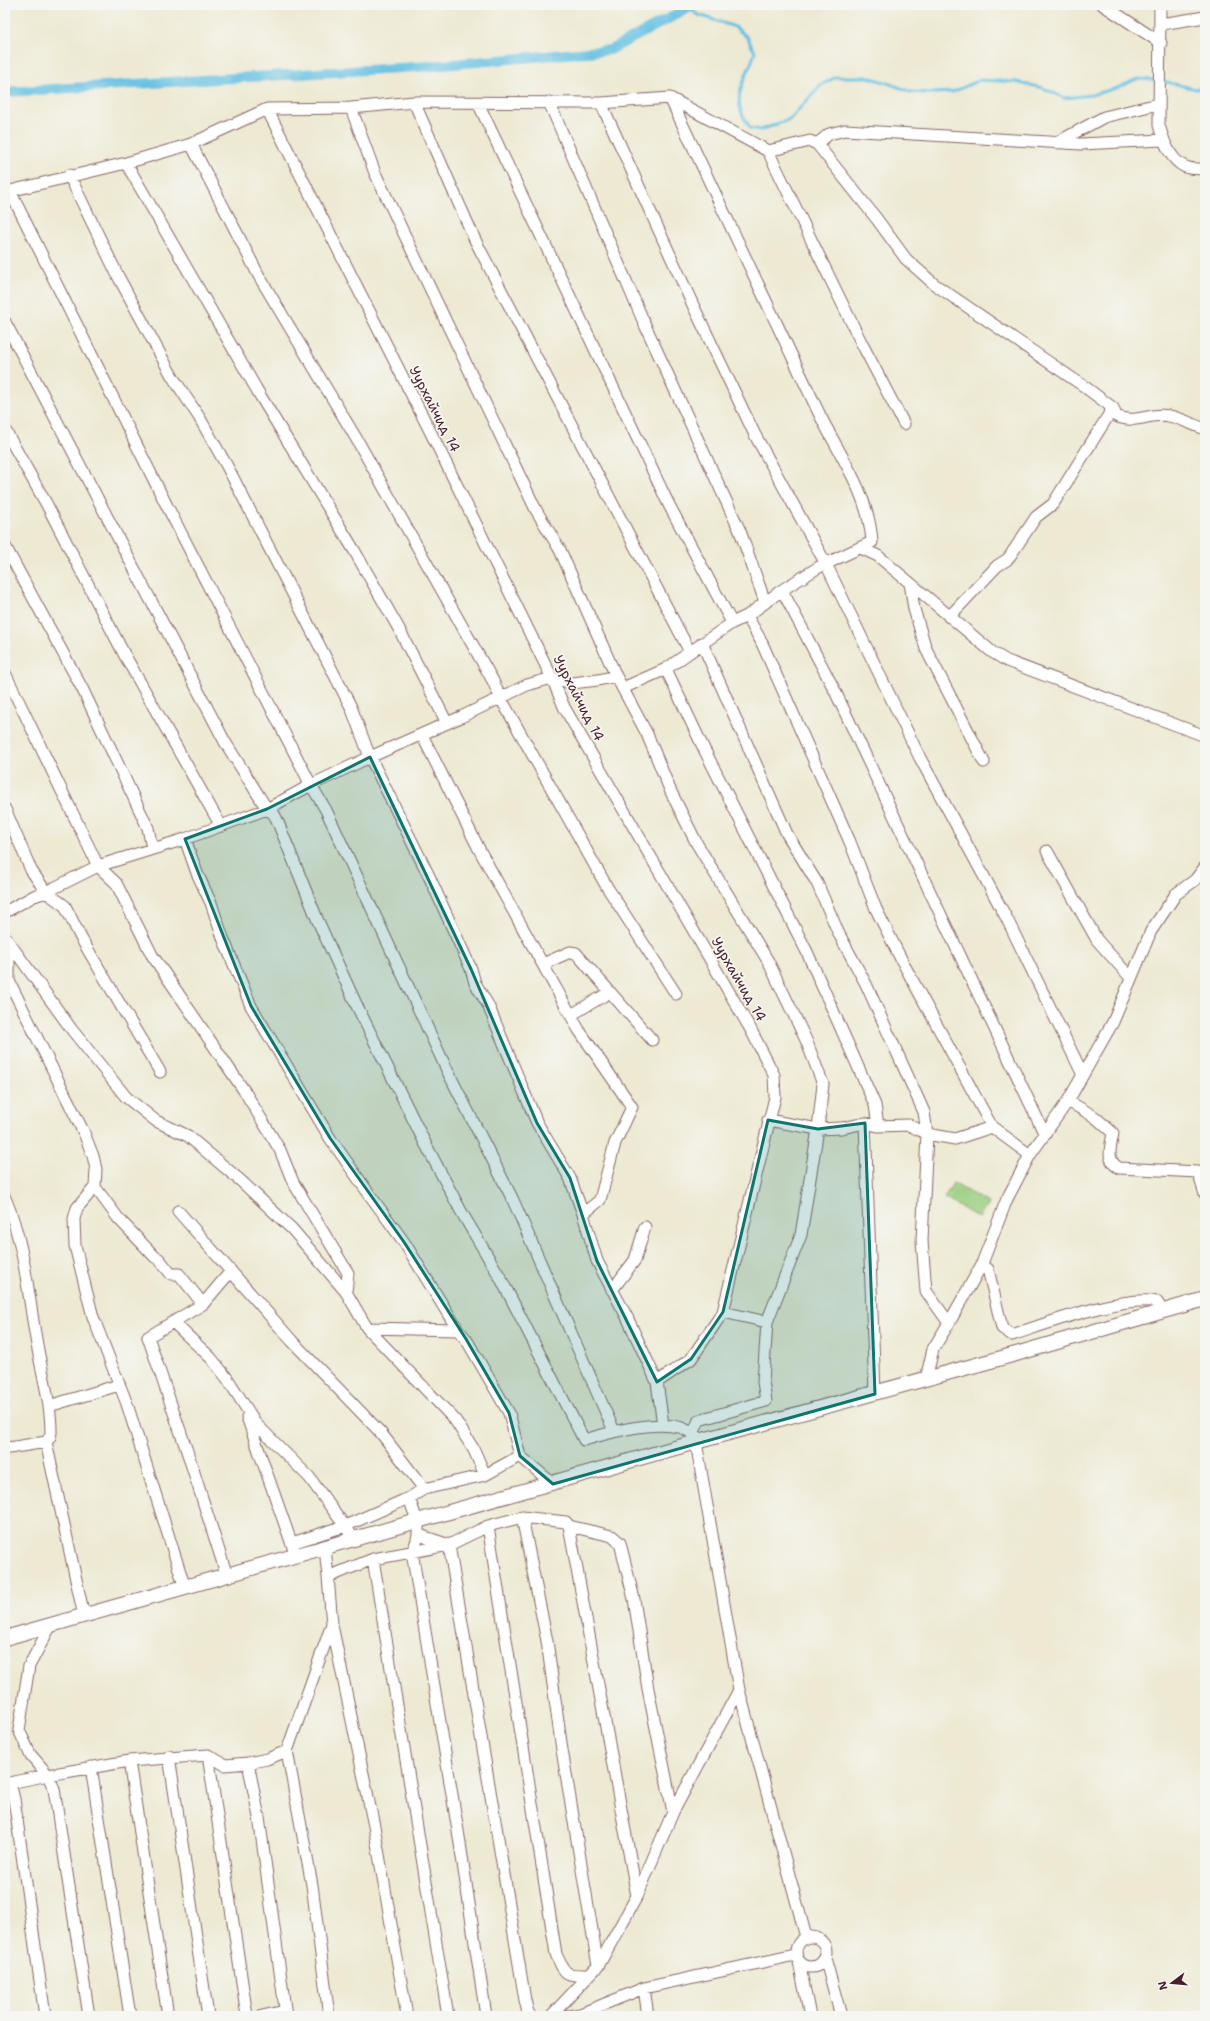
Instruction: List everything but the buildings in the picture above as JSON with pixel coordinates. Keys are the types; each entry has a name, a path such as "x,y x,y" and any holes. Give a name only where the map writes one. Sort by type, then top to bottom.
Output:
{"main road":[{"path":"5,1638 355,1540 419,1529 553,1484 697,1439 875,1394 1205,1299"}],"street":[{"path":"1103,5 1161,43"},
{"path":"1161,5 1158,100 1159,125 1163,140 1173,158 1188,168 1205,169"},
{"path":"1161,24 1205,17"},
{"path":"622,688 666,669 732,623 747,616 782,590 826,564 872,542 868,510 851,472 822,420 670,98"},
{"path":"614,1431 513,1200 448,1070 326,810 311,785 7,192 191,144 267,109 351,108 414,102 601,103 670,98 768,151 861,342 904,424"},
{"path":"1055,143 1104,117 1158,100"},
{"path":"414,102 475,240 690,652"},
{"path":"549,102 645,325 740,531 765,602"},
{"path":"478,103 669,504 732,623"},
{"path":"601,103 692,303 755,435 826,564 920,758 1007,920 1083,1075"},
{"path":"351,108 375,173 536,510 560,550 616,676 647,734 671,792 697,844 768,961 806,1040 823,1084 818,1129 801,1235 767,1322 763,1382 766,1401 699,1420 697,1439 739,1690 806,1937"},
{"name":"Уурхайчид 14","path":"267,109 434,439 552,678 564,707 752,1030 774,1075 774,1097 723,1312"},
{"path":"816,144 829,134 845,130 1080,144 1163,140"},
{"path":"768,151 810,141 816,144 876,218 906,259 934,284 1113,408 1116,416 1123,420 1137,420 1153,415 1168,416 1205,429"},
{"path":"191,144 259,276 356,438 607,887 676,994"},
{"path":"126,162 261,397 358,556 399,630 447,723"},
{"path":"69,175 121,282 172,376 199,417 228,468 351,707 370,757 429,876 471,969 475,983 488,1005 537,1123 570,1178 583,1214 597,1261 627,1317 657,1382 663,1425"},
{"path":"5,322 225,742 267,809 274,814 343,977 412,1117 462,1213 500,1277 584,1440 614,1431 663,1425 680,1428 697,1439"},
{"path":"949,617 997,566 1008,559 1036,517 1054,504 1113,408"},
{"path":"5,430 47,505 124,654 221,826"},
{"path":"5,546 83,690 148,828 152,848"},
{"path":"861,548 878,556 949,617 992,652 1007,661 1205,736"},
{"path":"910,583 914,609 926,649 984,762"},
{"path":"782,590 834,689 1045,1135"},
{"path":"747,616 761,641 850,842 876,909 902,962 992,1127 1030,1155"},
{"path":"702,643 787,834 817,883 839,934 866,984 924,1112 927,1134 922,1215 926,1291 949,1322"},
{"path":"666,669 703,747 807,952 875,1105 878,1126"},
{"path":"5,673 98,866 116,883 152,955 245,1092 280,1150 293,1182 348,1273 346,1292"},
{"path":"5,912 34,896 46,892 98,866 185,839 267,809 311,785 370,757 422,735 527,685 552,678 572,683 616,676"},
{"path":"422,735 479,849 571,1015 632,1107 616,1143 600,1200 583,1214"},
{"path":"5,809 31,870 46,892 65,906 93,958 160,1072"},
{"path":"185,839 197,873 211,903 223,938 251,1006 330,1138 404,1242 458,1330 466,1339 509,1413 520,1456 553,1484"},
{"path":"1047,851 1097,940 1130,977"},
{"path":"926,1379 934,1349 981,1266 1007,1199 1030,1155 1068,1101 1112,1022 1151,931 1176,894 1195,880 1205,867"},
{"path":"7,940 72,1030 126,1097 156,1121 188,1136 241,1181 292,1229 346,1292 367,1328 455,1420 474,1450 486,1474"},
{"path":"7,940 7,984 84,1133 94,1163 95,1187 118,1218 155,1257 159,1259 171,1274 179,1274 203,1304"},
{"path":"543,964 570,952 576,953 652,1040"},
{"path":"571,1015 610,992"},
{"path":"1068,1101 1095,1117 1113,1133 1110,1156 1113,1164 1119,1168 1186,1170 1198,1172 1205,1194"},
{"path":"768,1120 818,1129 842,1128 865,1124 878,1126 908,1125 927,1134 955,1139 992,1127"},
{"path":"865,1124 875,1394"},
{"path":"95,1187 77,1208 74,1219 75,1246 93,1317 120,1385 153,1484 185,1588"},
{"path":"5,1198 14,1222 30,1290 38,1350 49,1406 51,1433 50,1439 46,1442 9,1448 5,1446"},
{"path":"178,1212 292,1341 381,1433 424,1489"},
{"path":"612,1290 635,1260 645,1227"},
{"path":"981,1266 988,1269 1002,1328 1012,1335 1122,1302 1148,1300 1157,1302 1162,1311"},
{"path":"227,1576 148,1336 203,1304 231,1271"},
{"path":"657,1382 691,1359 723,1312 767,1322"},
{"path":"173,1322 211,1358 227,1378 257,1425 309,1477 355,1540"},
{"path":"367,1328 458,1330"},
{"path":"49,1406 120,1385"},
{"path":"241,1399 296,1556"},
{"path":"46,1442 84,1616"},
{"path":"292,1543 345,1526 409,1498 424,1489 486,1474 520,1456"},
{"path":"409,1498 419,1529 412,1552 458,1830 486,2016"},
{"path":"328,1576 373,1559 449,1545 488,1526 522,1518 566,1522 570,1526 612,1536 620,1543 634,1599 648,1688 673,1812"},
{"path":"522,1518 547,1641 563,1758 598,1966"},
{"path":"488,1526 556,1954 563,1971 572,1976 589,1975"},
{"path":"570,1526 637,1896"},
{"path":"419,1529 449,1545"},
{"path":"449,1545 524,1992 528,2013 531,2016"},
{"path":"325,1548 332,1624 374,1826 407,2016"},
{"path":"373,1559 448,2016"},
{"path":"328,2016 312,1885 287,1750 332,1624"},
{"path":"52,1625 29,1666 19,1730 30,1754 48,1775 54,1788 89,2016"},
{"path":"552,2016 598,1966 637,1896 673,1812 739,1690"},
{"path":"45,2016 14,1799 8,1784 48,1775 129,1761 169,1756 208,1755 224,1765 248,1763 267,1759 287,1750"},
{"path":"208,1755 247,2016"},
{"path":"169,1756 208,2016"},
{"path":"129,1761 168,2016"},
{"path":"248,1763 259,1817 280,1968 281,1988 286,2006 286,2013 262,2016"},
{"path":"91,1768 130,2016"},
{"path":"810,2016 796,1946 806,1937 814,1937 822,1941 826,1949 825,1958 841,2016"},
{"path":"569,2016 581,2015 644,1988 798,1959 811,1967 820,1965 825,1958"},
{"path":"644,1988 648,2016"}],"highlighted area":[{"path":"370,757 471,969 537,1123 570,1178 597,1261 657,1382 691,1359 723,1312 768,1120 818,1129 865,1123 875,1394 553,1484 520,1456 509,1413 466,1339 404,1242 330,1138 251,1006 185,839 267,809"}],"green space":[{"path":"953,1183 988,1203 979,1218 944,1198"}],"waterway":[{"path":"604,5 609,10 617,10 620,5"},
{"path":"686,5 696,14 735,27 747,37 755,52 741,89 739,104 750,128 761,130 790,119 821,85 836,77 868,77 911,92 933,93 953,92 980,80 1016,82 1043,88 1064,98 1091,95 1117,88 1137,79 1157,80"},
{"path":"5,92 432,66 610,50 694,5"},
{"path":"1162,81 1196,89 1205,86"}]}
